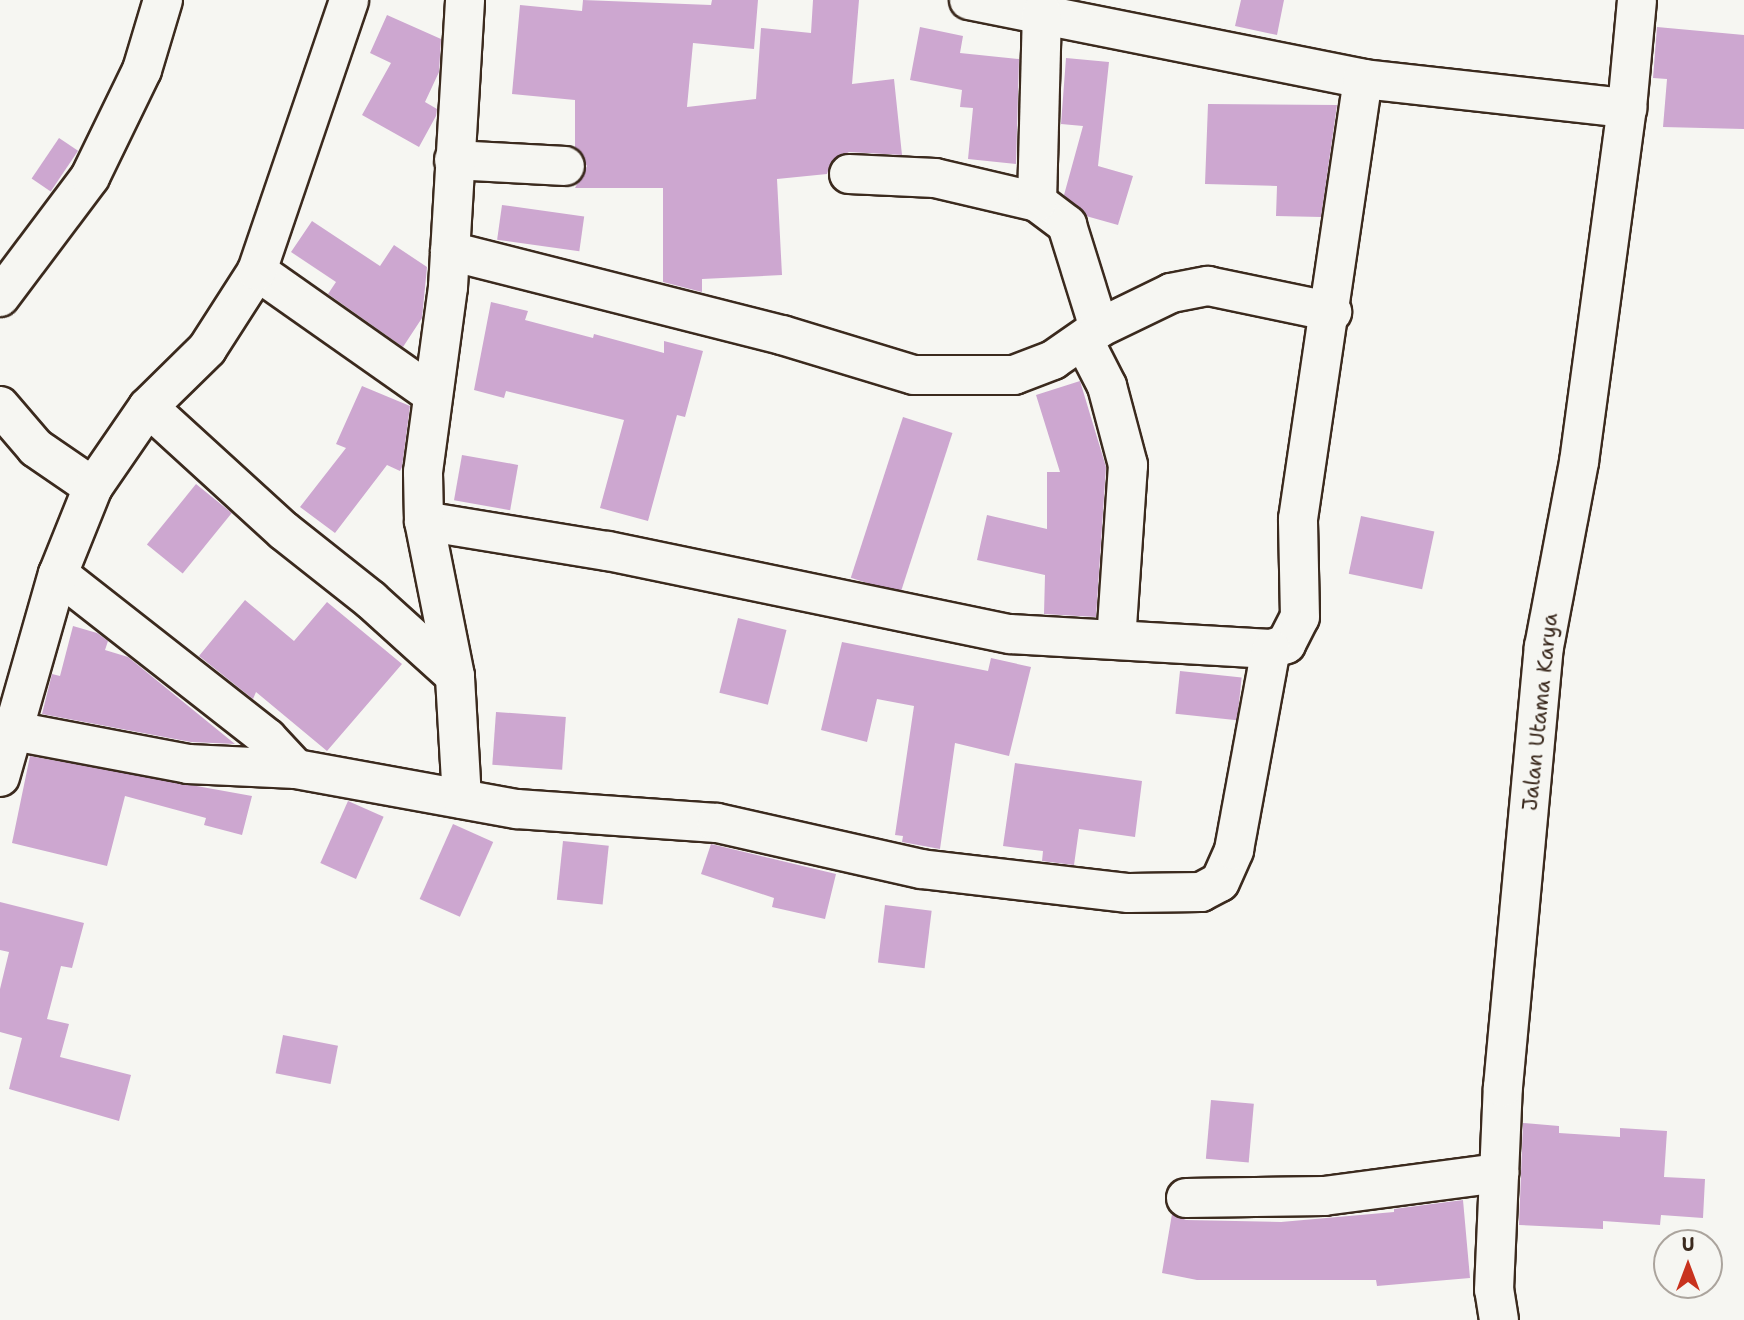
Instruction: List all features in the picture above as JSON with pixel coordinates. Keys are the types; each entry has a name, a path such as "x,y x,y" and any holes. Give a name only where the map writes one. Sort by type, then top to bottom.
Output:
{"street":[{"path":"0,297 90,177 142,70 163,0"},
{"path":"0,777 58,574 93,486 148,407 207,349 257,271 349,0"},
{"path":"462,799 455,676 424,521 423,472 450,251 465,0"},
{"path":"969,0 1363,79 1628,108"},
{"name":"Jalan Utama Karya","path":"1499,1320 1494,1290 1503,1087 1544,647 1579,461 1628,108 1637,0"},
{"path":"1037,202 1042,13"},
{"path":"424,521 608,551 1010,634 1271,649 1286,644 1300,617 1298,519 1332,312 1363,79"},
{"path":"454,160 565,166"},
{"path":"849,174 935,178 1037,202 1068,225 1091,335 1128,464 1116,640"},
{"path":"450,251 782,335 914,375 1014,375 1053,360 1091,335 1171,293 1208,286 1332,312"},
{"path":"257,271 432,394"},
{"path":"0,405 36,448 93,486"},
{"path":"148,407 284,531 371,600 455,676"},
{"path":"58,574 267,738 296,769"},
{"path":"14,731 188,764 296,769 517,808 717,823 921,869 1129,893 1201,892 1220,882 1234,850 1271,649"},
{"path":"1186,1198 1324,1196 1499,1173"}],"building":[{"path":"583,0 711,5 712,0 758,0 754,49 693,43 687,107 756,99 761,28 811,33 813,0 859,0 852,84 894,79 902,155 849,152 831,162 827,174 777,179 782,275 702,279 702,292 663,282 663,188 575,188 587,166 575,147 575,100 512,94 520,5 582,11"},
{"path":"1241,0 1284,0 1277,35 1235,26"},
{"path":"387,15 441,39 439,72 425,102 437,109 436,116 419,147 362,115 391,63 370,53"},
{"path":"920,27 963,36 960,53 1019,59 1016,164 968,159 973,108 960,107 962,90 910,80"},
{"path":"1657,27 1744,35 1744,129 1663,127 1667,79 1653,78"},
{"path":"1066,58 1109,62 1098,166 1133,176 1118,225 1086,216 1064,195 1083,126 1061,124"},
{"path":"1208,104 1337,105 1321,217 1276,216 1277,186 1205,184"},
{"path":"59,138 78,151 51,191 32,179"},
{"path":"502,205 584,217 579,251 497,240"},
{"path":"312,221 380,266 394,245 427,267 422,318 403,347 328,294 336,282 291,252"},
{"path":"491,302 528,311 525,320 593,338 594,334 664,353 664,341 703,351 685,417 677,415 648,521 600,508 624,420 506,391 504,398 474,390"},
{"path":"1080,381 1106,467 1096,617 1044,614 1045,575 977,560 987,515 1047,529 1047,472 1060,472 1036,395"},
{"path":"362,386 410,406 402,467 400,471 387,465 335,533 300,507 346,448 336,444"},
{"path":"903,417 952,433 900,594 851,578"},
{"path":"462,455 518,465 510,510 454,500"},
{"path":"196,484 232,513 183,574 147,545"},
{"path":"1361,516 1434,532 1422,589 1349,574"},
{"path":"245,600 294,641 327,602 402,664 327,751 256,692 253,699 199,656"},
{"path":"738,618 787,630 768,705 719,693"},
{"path":"73,626 97,633 108,641 105,650 128,657 235,744 191,742 42,714 52,674 60,676"},
{"path":"842,642 988,671 991,658 1031,667 1009,756 955,743 940,849 902,842 903,836 895,835 914,706 877,699 867,742 821,730"},
{"path":"1180,671 1242,677 1237,720 1176,714"},
{"path":"496,712 566,717 562,770 492,765"},
{"path":"30,756 252,796 242,835 204,825 206,818 125,796 107,866 12,843"},
{"path":"1015,763 1142,781 1135,837 1079,829 1074,865 1042,861 1043,851 1003,846"},
{"path":"348,801 384,817 356,879 320,863"},
{"path":"453,824 493,842 460,917 420,899"},
{"path":"563,841 609,846 603,904 557,900"},
{"path":"711,844 836,874 825,919 772,907 774,898 701,874"},
{"path":"0,902 84,923 72,968 61,966 47,1019 69,1024 60,1057 131,1075 119,1121 9,1089 22,1038 0,1032 0,989 9,952 0,950"},
{"path":"885,905 932,911 925,968 878,963"},
{"path":"283,1035 338,1046 331,1084 276,1073"},
{"path":"1211,1100 1254,1104 1249,1163 1206,1159"},
{"path":"1523,1123 1559,1126 1559,1133 1620,1137 1620,1128 1667,1131 1664,1177 1705,1179 1703,1218 1661,1215 1660,1225 1603,1221 1603,1229 1519,1225"},
{"path":"1463,1200 1470,1278 1377,1286 1376,1280 1197,1280 1162,1273 1172,1214 1186,1220 1281,1222 1394,1212 1394,1209"}]}
